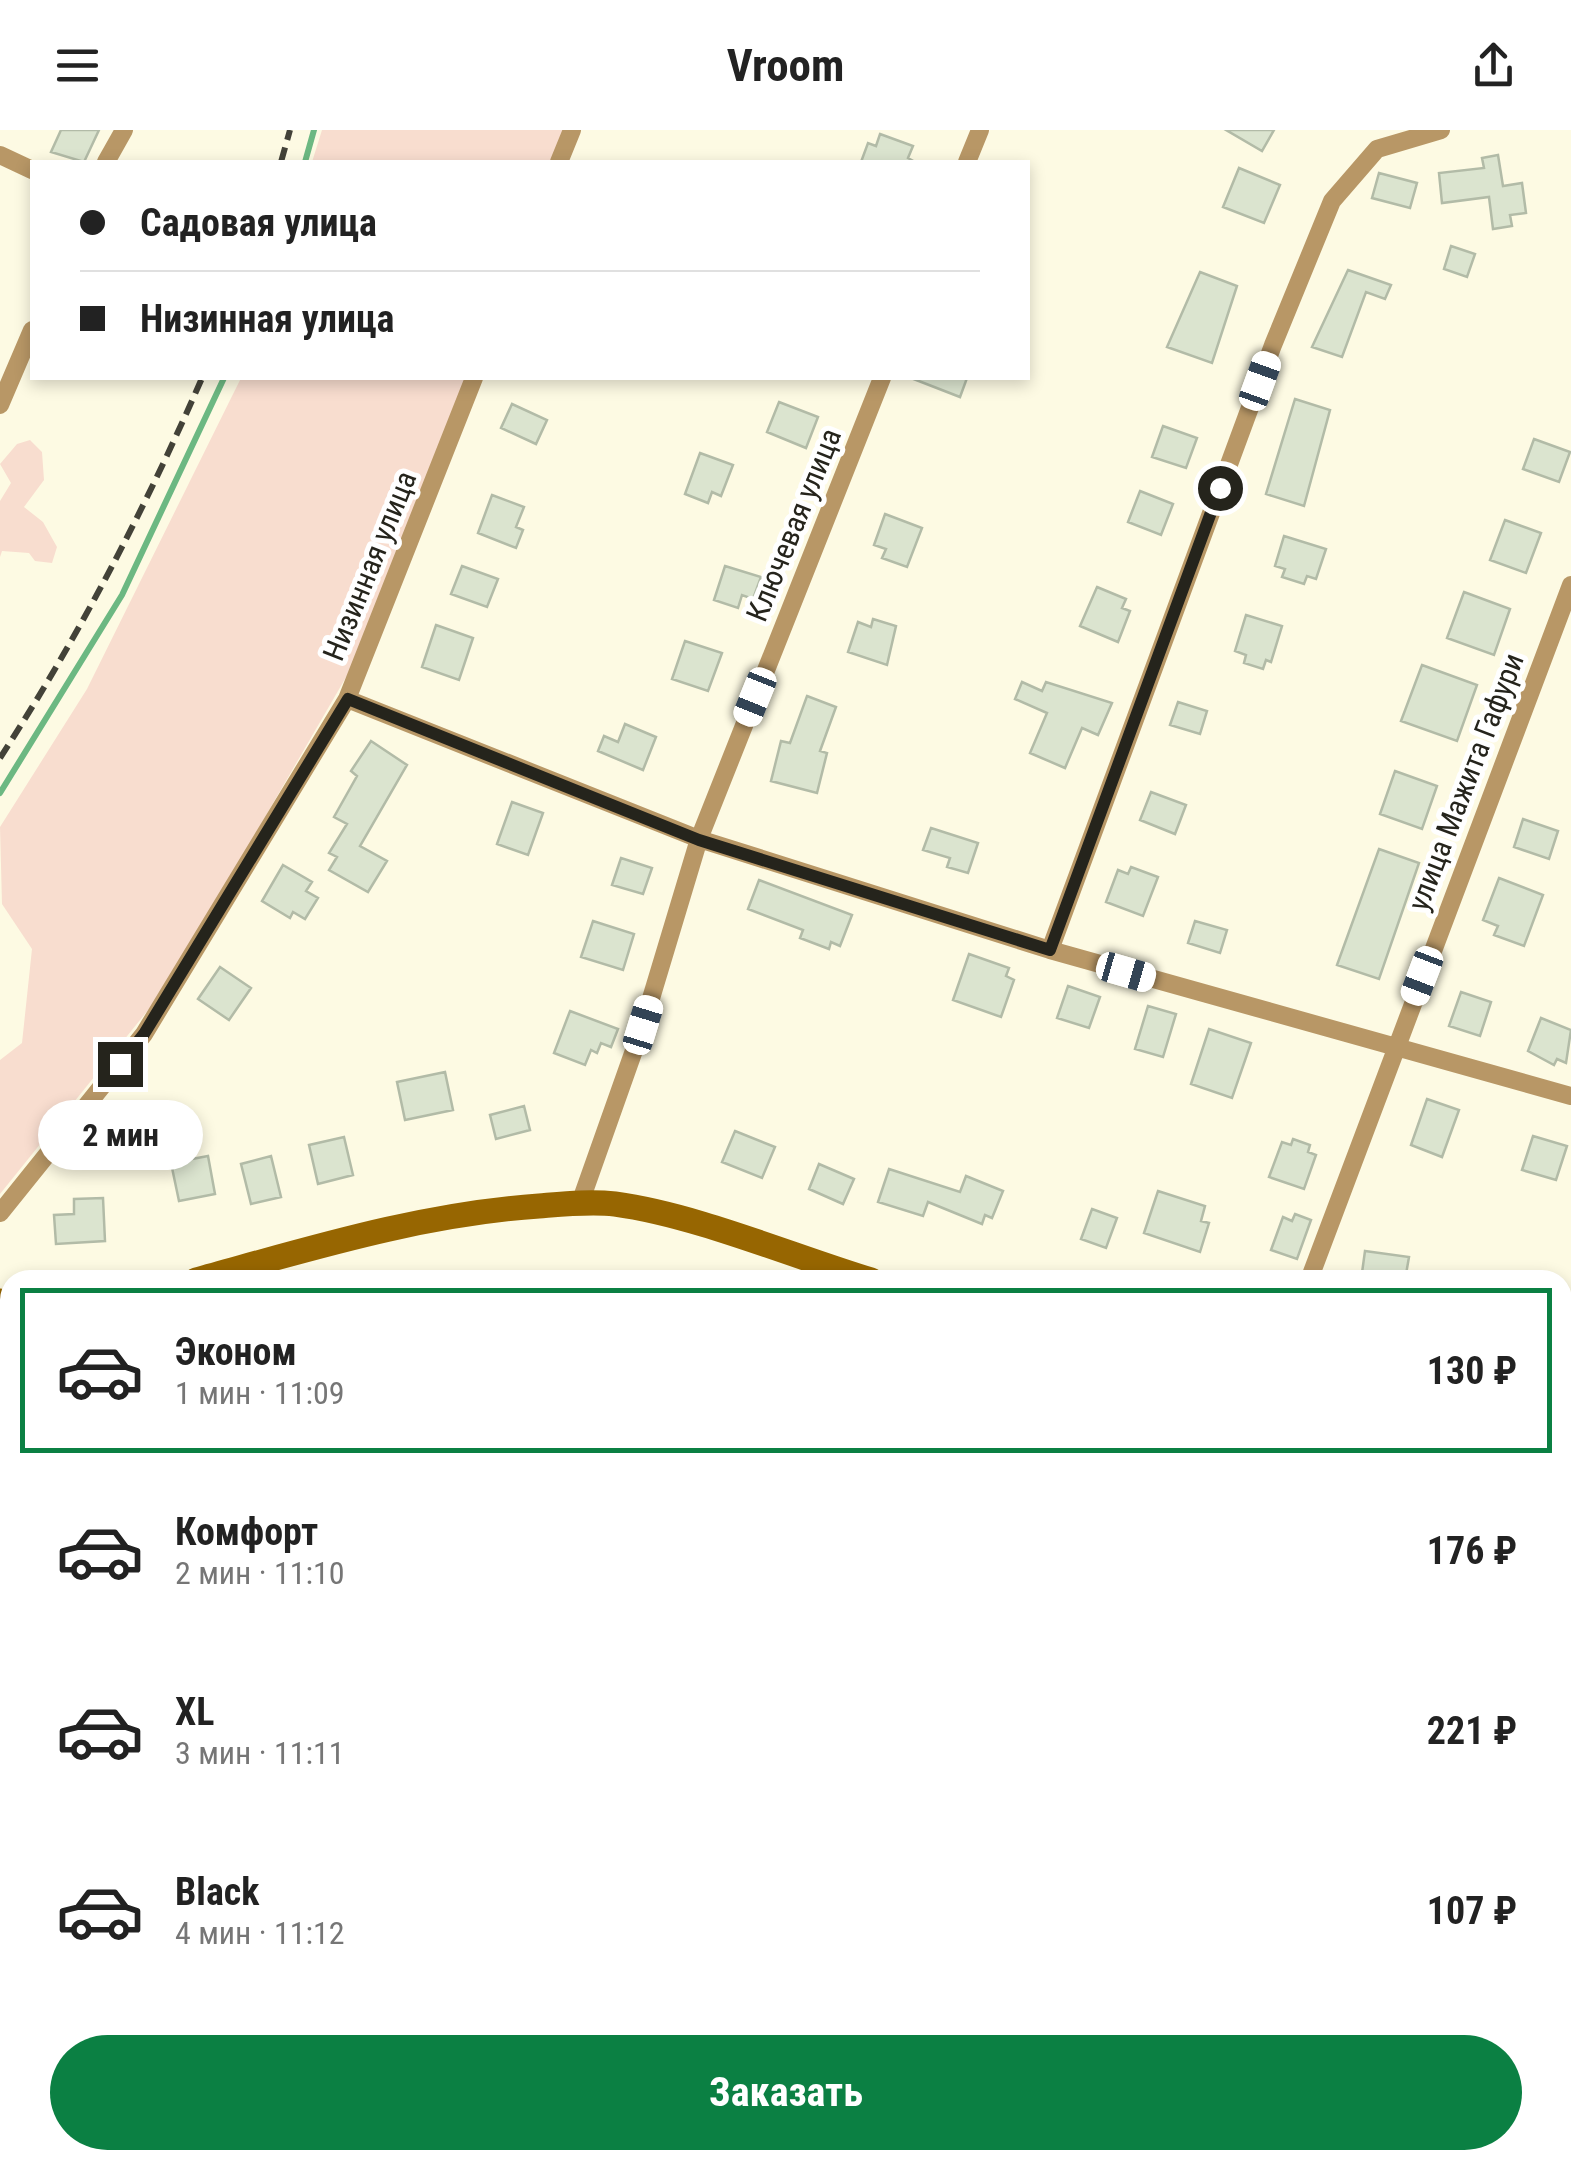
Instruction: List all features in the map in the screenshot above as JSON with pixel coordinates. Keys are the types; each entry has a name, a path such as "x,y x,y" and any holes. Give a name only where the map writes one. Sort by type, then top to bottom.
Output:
{"street":[{"path":"107,160 124,130"},
{"path":"560,160 572,130"},
{"path":"968,160 980,130"},
{"path":"1050,950 1273,345 1332,200 1377,149 1441,130"},
{"path":"0,155 30,169"},
{"path":"0,405 30,335"},
{"name":"Низинная улица","path":"0,1213 144,1034 348,699 473,380"},
{"name":"Ключевая улица","path":"580,1203 643,1025 699,840 881,380"},
{"name":"улица Мажита Гафури","path":"1313,1270 1571,584"},
{"path":"348,699 699,840 1050,950 1571,1096"},
{"path":"235,1270 436,1218 580,1203 615,1204 678,1220 839,1270"}],"shaded area":[{"path":"322,130 567,130 557,160 313,160"},
{"path":"240,380 469,380 360,653 169,984 0,1194 0,1060 22,1043 32,949 2,904 0,827 87,689"},
{"path":"30,440 42,452 44,480 24,507 43,522 57,547 52,563 35,561 29,553 2,551 0,557 0,501 11,483 0,464 17,444"}],"building":[{"path":"61,130 99,130 85,160 51,152"},
{"path":"1226,130 1274,130 1262,151"},
{"path":"880,134 913,146 908,158 912,160 862,160 868,143 876,146"},
{"path":"1498,155 1503,186 1522,183 1526,213 1510,215 1512,226 1493,229 1489,197 1442,203 1439,173 1484,168 1482,158"},
{"path":"1239,168 1280,185 1264,223 1223,207"},
{"path":"1379,173 1417,183 1410,208 1372,198"},
{"path":"1451,246 1475,254 1467,277 1444,269"},
{"path":"1348,270 1391,285 1385,299 1366,292 1342,357 1312,347"},
{"path":"1200,272 1237,286 1212,363 1167,347"},
{"path":"916,380 966,380 960,397"},
{"path":"1295,399 1330,410 1304,506 1266,494"},
{"path":"779,402 818,417 806,448 767,432"},
{"path":"512,404 547,420 536,444 501,428"},
{"path":"1163,426 1197,438 1186,468 1152,457"},
{"path":"1534,439 1570,452 1559,482 1523,469"},
{"path":"700,453 733,465 721,496 712,492 708,503 685,494"},
{"path":"1140,491 1173,504 1161,535 1128,522"},
{"path":"492,495 524,507 516,527 523,530 516,548 478,533"},
{"path":"885,514 922,528 907,567 882,558 886,549 874,545"},
{"path":"1505,520 1541,533 1526,573 1490,560"},
{"path":"1284,536 1326,549 1316,579 1307,576 1304,584 1282,577 1285,569 1275,566"},
{"path":"462,566 498,579 487,607 451,594"},
{"path":"725,566 761,577 753,599 742,595 738,608 714,600"},
{"path":"1097,587 1126,599 1122,608 1130,611 1118,642 1080,626"},
{"path":"1464,592 1510,609 1494,655 1447,638"},
{"path":"1246,615 1282,626 1271,662 1266,660 1263,669 1244,663 1246,655 1235,651"},
{"path":"873,619 896,626 887,665 848,652 858,622 871,627"},
{"path":"436,625 473,638 459,680 422,667"},
{"path":"685,641 722,653 708,691 672,679"},
{"path":"1422,665 1477,685 1457,741 1401,721"},
{"path":"1022,682 1042,691 1046,682 1112,703 1098,735 1082,728 1065,768 1030,753 1047,713 1015,699"},
{"path":"807,696 836,707 820,751 827,753 817,793 771,781 781,741 790,743"},
{"path":"1178,702 1207,711 1200,734 1170,725"},
{"path":"625,724 656,737 643,770 598,751 604,736 618,742"},
{"path":"371,741 407,765 360,846 387,861 368,892 329,870 337,857 329,853 347,824 334,817 357,776 351,771"},
{"path":"1395,771 1437,786 1422,829 1380,814"},
{"path":"1151,792 1186,805 1175,834 1140,820"},
{"path":"512,802 543,813 528,855 497,844"},
{"path":"1523,819 1558,831 1549,859 1514,847"},
{"path":"931,828 978,843 968,873 947,867 950,858 923,850"},
{"path":"1379,849 1419,863 1379,979 1337,965"},
{"path":"621,858 652,868 643,894 612,885"},
{"path":"283,865 312,882 306,891 318,898 305,919 293,912 290,918 262,901"},
{"path":"1131,867 1158,877 1143,916 1106,902 1118,870 1128,874"},
{"path":"1499,878 1543,895 1524,946 1494,935 1498,926 1483,920"},
{"path":"759,880 852,915 840,946 831,942 829,949 800,938 803,930 748,909"},
{"path":"593,921 634,934 623,970 581,957"},
{"path":"1195,921 1227,930 1220,953 1188,943"},
{"path":"969,954 1009,968 1006,976 1014,980 1001,1017 953,1000"},
{"path":"220,967 251,988 229,1020 198,999"},
{"path":"1068,986 1100,997 1089,1028 1057,1018"},
{"path":"1461,992 1491,1002 1480,1036 1449,1026"},
{"path":"1148,1006 1176,1014 1163,1057 1135,1049"},
{"path":"570,1011 618,1029 611,1047 601,1043 597,1053 591,1050 585,1065 554,1053"},
{"path":"1541,1018 1571,1030 1566,1063 1557,1059 1554,1065 1528,1051"},
{"path":"1209,1029 1251,1043 1232,1098 1191,1084"},
{"path":"445,1072 453,1110 405,1120 397,1082"},
{"path":"1427,1099 1459,1110 1442,1157 1411,1145"},
{"path":"524,1106 530,1130 496,1139 490,1115"},
{"path":"735,1131 775,1147 762,1178 722,1162"},
{"path":"1533,1136 1567,1146 1556,1180 1522,1170"},
{"path":"344,1137 353,1175 318,1184 309,1145"},
{"path":"1293,1139 1310,1145 1308,1152 1316,1155 1304,1189 1269,1177 1282,1142 1291,1145"},
{"path":"208,1156 215,1194 179,1201 171,1163"},
{"path":"271,1156 281,1197 251,1204 241,1164"},
{"path":"819,1164 854,1179 843,1204 809,1189"},
{"path":"889,1169 960,1192 966,1176 1003,1191 992,1218 985,1215 982,1224 928,1202 923,1216 878,1202"},
{"path":"1158,1191 1205,1206 1201,1221 1209,1223 1200,1252 1144,1233"},
{"path":"103,1198 105,1241 56,1244 54,1215 74,1214 74,1199"},
{"path":"1092,1209 1117,1218 1106,1248 1081,1239"},
{"path":"1295,1214 1311,1220 1297,1259 1271,1250 1283,1217 1292,1221"},
{"path":"1365,1251 1409,1257 1407,1270 1362,1270"}],"waterway":[{"path":"306,160 314,130"},
{"path":"0,793 122,595 223,380"}],"railway":[{"path":"282,160 290,130"},
{"path":"0,758 109,572 201,380"}],"route":[{"path":"120,1064 144,1034 348,699 699,840 1050,950 1220,488"}]}
